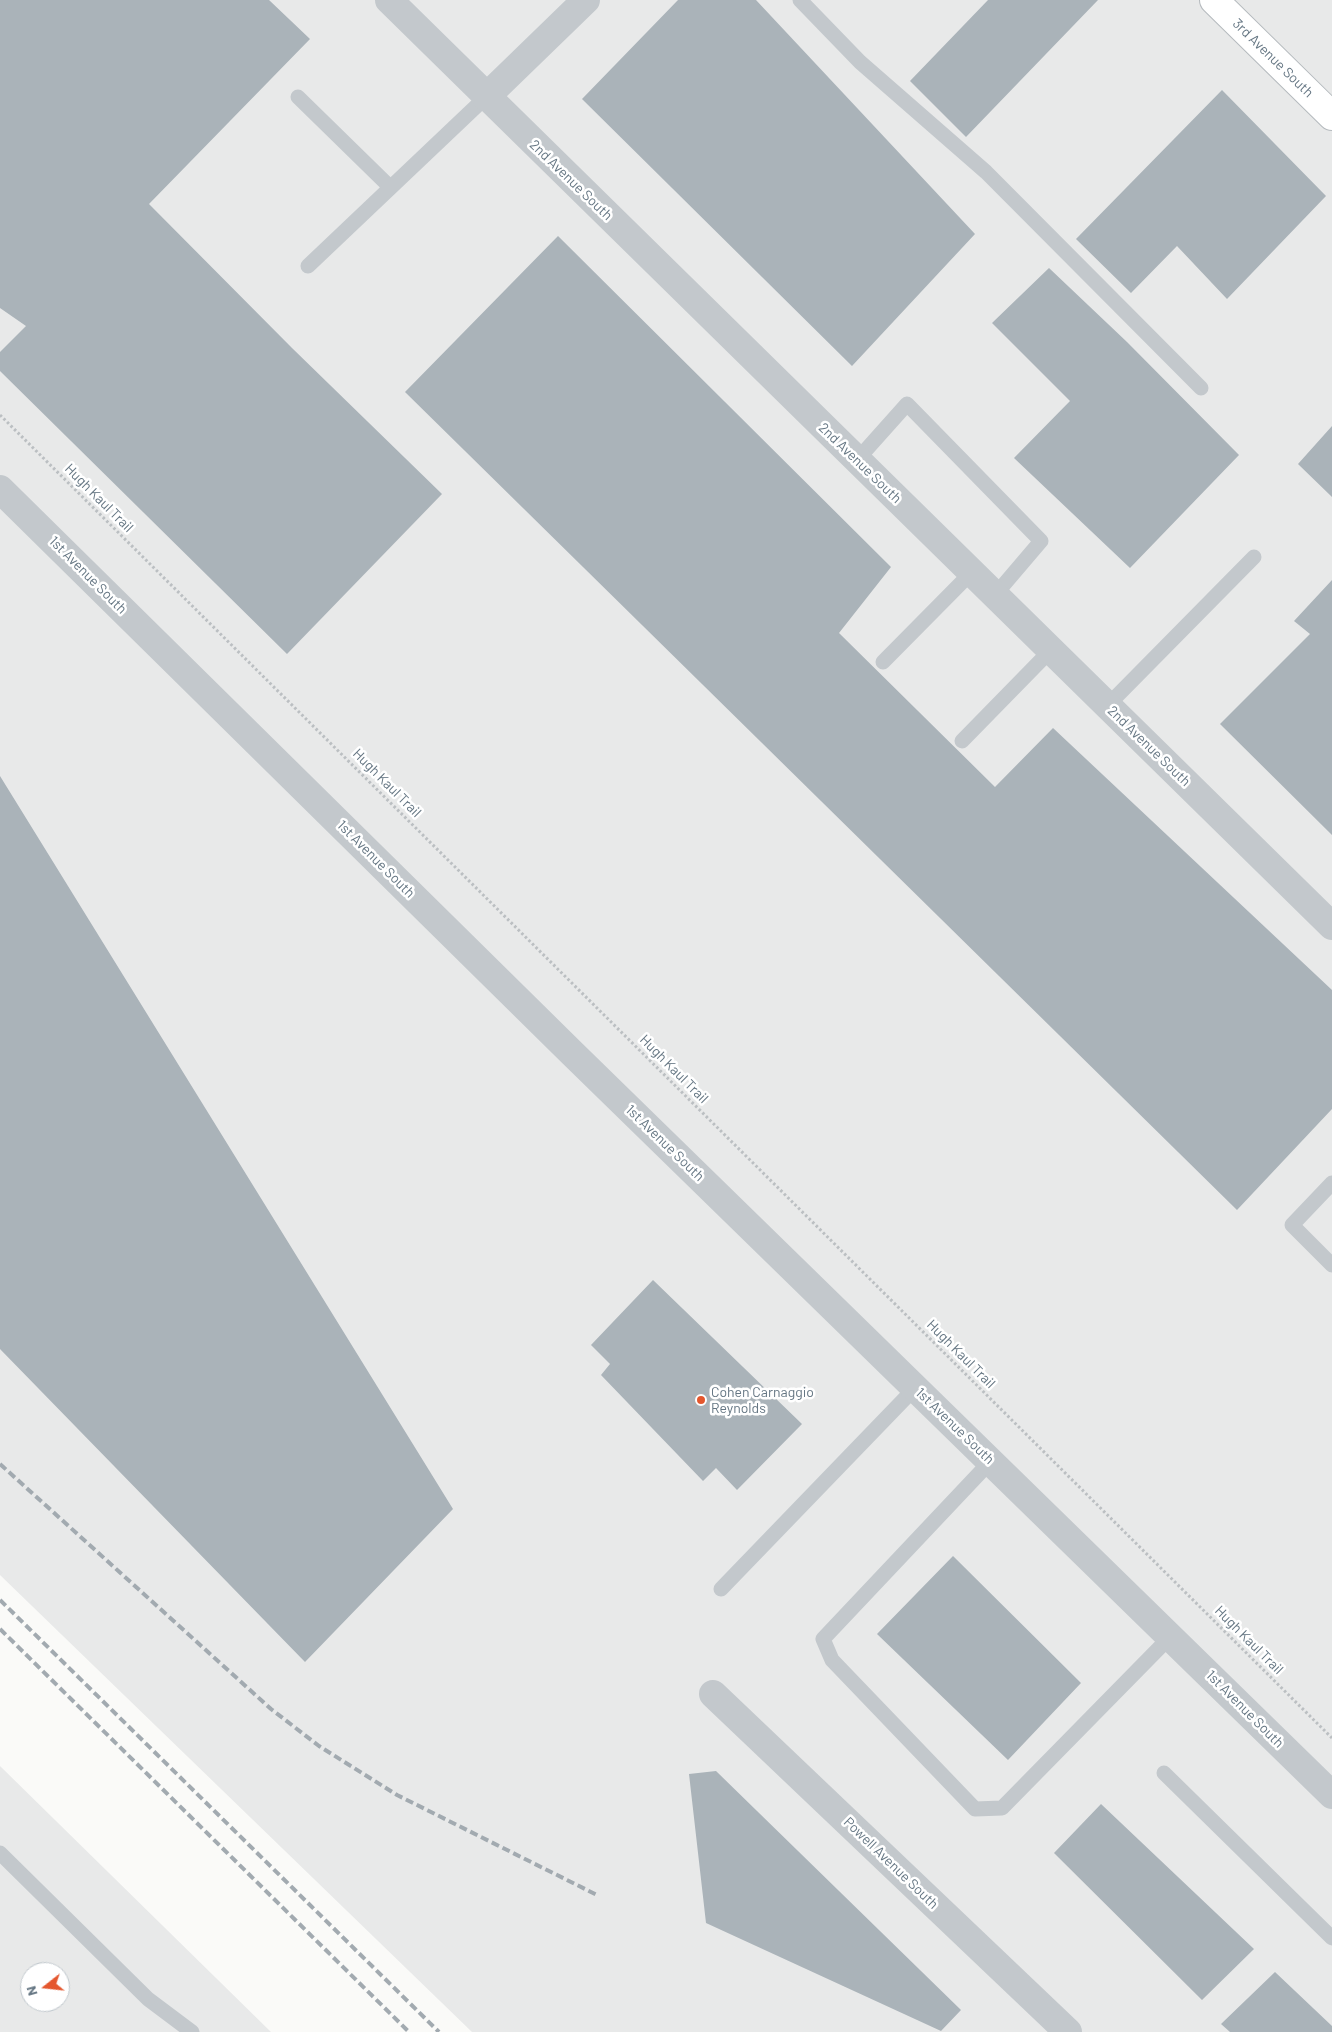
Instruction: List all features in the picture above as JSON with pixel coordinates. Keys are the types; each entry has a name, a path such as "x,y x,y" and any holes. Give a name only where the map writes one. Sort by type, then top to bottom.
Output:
{"main road":[{"name":"3rd Avenue South","path":"1214,0 1332,116"}],"street":[{"name":"2nd Avenue South","path":"389,0 1332,926"},
{"path":"486,97 586,0"},
{"name":"1st Avenue South","path":"0,489 573,1054 1332,1795"},
{"name":"Powell Avenue South","path":"713,1694 1068,2032"}],"lane":[{"path":"800,0 860,62 986,172 1201,388"},
{"path":"308,266 486,97"},
{"path":"298,98 390,187"},
{"path":"857,460 907,404 1041,542 995,596"},
{"path":"1108,706 1254,556"},
{"path":"883,662 972,572"},
{"path":"962,741 1051,650"},
{"path":"1332,1183 1292,1225 1332,1265"},
{"path":"721,1589 916,1387"},
{"path":"991,1461 823,1639 832,1660 975,1809 1002,1808 1171,1636"},
{"path":"1164,1773 1332,1938"},
{"path":"0,1853 148,1999 192,2032"}],"path":[{"name":"Hugh Kaul Trail","path":"0,415 1332,1738"}],"shaded area":[{"path":"0,0 1332,0 1332,2032 472,2032 0,1575"},
{"path":"0,1766 271,2032 0,2032"}],"building":[{"path":"0,0 269,0 310,39 149,204 292,348 442,494 287,654 0,371 0,352 26,326 0,308"},
{"path":"678,0 756,0 975,234 852,366 582,99"},
{"path":"988,0 1098,0 966,137 910,81"},
{"path":"1222,90 1326,196 1227,299 1177,246 1131,293 1076,239"},
{"path":"558,236 891,567 839,633 995,787 1053,728 1332,990 1332,1109 1237,1210 405,392"},
{"path":"1049,268 1127,342 1239,455 1130,568 1014,458 1070,401 992,323"},
{"path":"1332,426 1332,497 1298,464"},
{"path":"1332,580 1332,835 1220,724 1310,634 1294,621"},
{"path":"0,776 453,1509 305,1662 0,1349"},
{"name":"Cohen Carnaggio Reynolds","path":"653,1280 802,1424 737,1490 716,1468 703,1481 601,1375 610,1364 591,1345"},
{"path":"953,1556 1081,1683 1008,1760 877,1634"},
{"path":"716,1771 961,2010 941,2031 706,1923 689,1774"},
{"path":"1101,1804 1254,1949 1202,2000 1054,1853"},
{"path":"1275,1972 1332,2026 1332,2032 1230,2032 1221,2024"}],"railway":[{"path":"0,1464 271,1709 319,1746 397,1795 599,1896"},
{"path":"0,1600 439,2032"},
{"path":"0,1629 409,2032"}],"place":[{"name":"Cohen Carnaggio Reynolds","path":"701,1400"}]}
